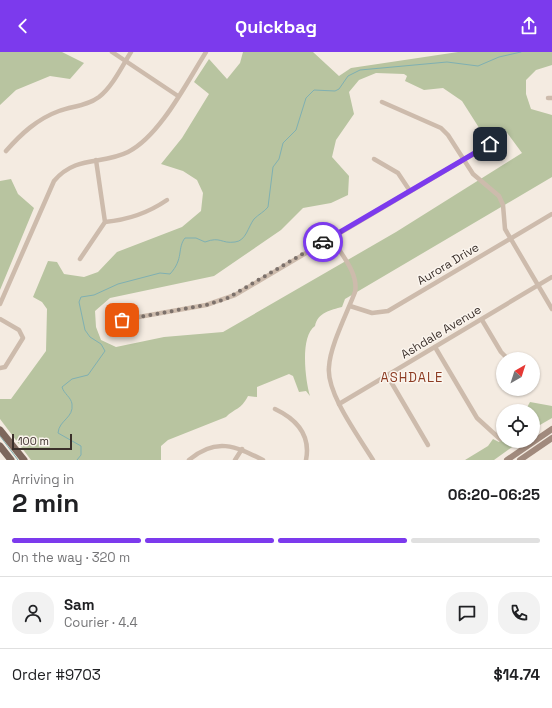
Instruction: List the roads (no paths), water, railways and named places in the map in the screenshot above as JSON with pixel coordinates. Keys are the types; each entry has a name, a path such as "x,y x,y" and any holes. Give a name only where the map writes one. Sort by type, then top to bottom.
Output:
{"main road":[{"path":"507,460 552,429"},
{"path":"0,430 24,460"},
{"path":"520,460 552,438"},
{"path":"0,446 11,460"}],"street":[{"path":"112,52 178,96"},
{"path":"6,151 23,132 38,121 58,111 86,104 98,98 105,91 131,52"},
{"path":"0,304 51,184 57,176 70,166 124,154 143,142 155,130 206,52"},
{"path":"382,102 441,128 448,135 473,174 499,196 503,205 503,224 510,239 552,309"},
{"path":"122,320 215,303 235,295 504,136"},
{"path":"374,159 398,173 410,191"},
{"path":"80,259 105,222 96,160"},
{"path":"105,222 134,216 153,208 166,200"},
{"name":"Aurora Drive","path":"350,306 372,313 388,311 552,214"},
{"path":"331,237 355,279 356,288 328,368 330,385 339,404 373,460"},
{"name":"Ashdale Avenue","path":"339,404 552,277"},
{"path":"0,319 18,330 23,338 5,367 0,368"},
{"path":"482,320 501,352"},
{"path":"435,347 477,418 496,435"},
{"path":"387,375 428,445"},
{"path":"275,409 289,416 301,429 307,445 306,460"},
{"path":"189,460 200,452 216,446 229,446 242,449 263,460"},
{"path":"235,460 242,449"}],"waterway":[{"path":"77,460 81,455 81,446 58,433 61,425 69,416 72,409 72,404 69,397 64,392 62,387 72,379 88,375 105,351 101,344 90,337 85,330 79,302 81,297 94,295 118,284 160,273 170,274 179,259 181,246 185,238 196,238 205,242 210,240 235,242 242,239 254,219 268,207 273,167 279,159 283,143 296,130 306,98 314,90 335,91 339,89 348,76 360,70 447,62 478,66 499,57 521,52"},
{"path":"0,436 18,460"}],"district":[{"name":"ASHDALE","path":"412,377"}]}
